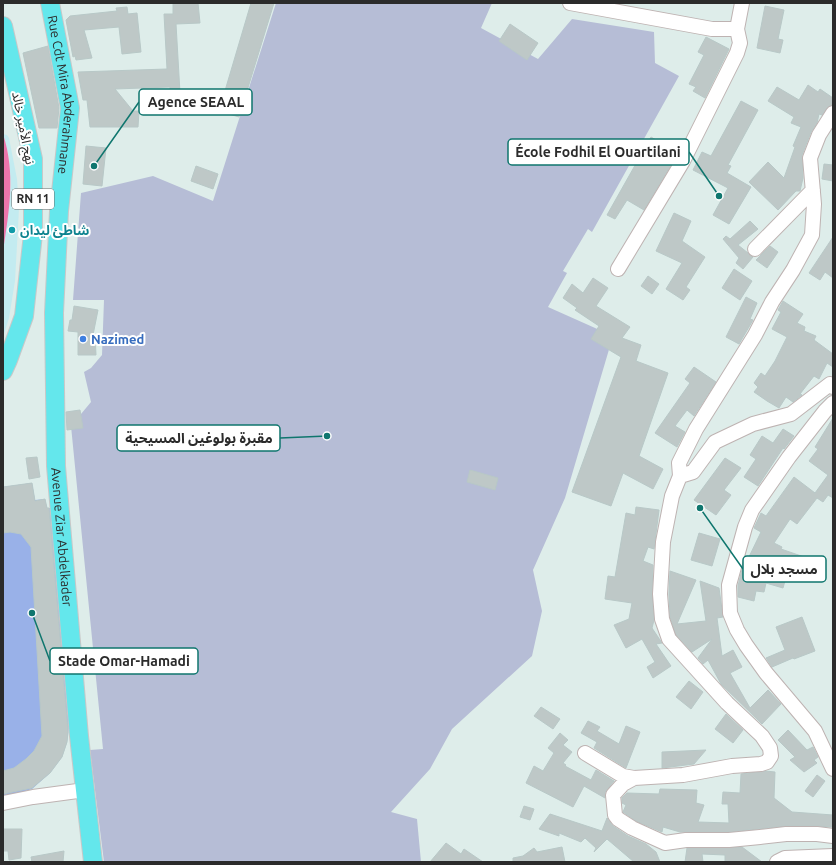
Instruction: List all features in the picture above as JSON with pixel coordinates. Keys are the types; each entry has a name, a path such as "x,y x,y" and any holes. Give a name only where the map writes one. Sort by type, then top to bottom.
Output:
{"main road":[{"name":"Rue Cdt Mira Abderahmane","path":"50,3 70,108 59,211"},
{"name":"نهج الأمير خالد","path":"3,26 33,159 33,234 24,316 3,371"},
{"name":"Avenue Ziar Abdelkader","path":"59,211 54,313 56,466 77,712 93,862"}],"street":[{"path":"570,3 712,29 737,29"},
{"path":"618,268 683,161 737,54 740,43 737,29 742,3"},
{"path":"585,752 623,776 634,778 683,775 732,766 761,764 767,762 771,756 770,748 762,736 727,703 669,638 662,619 660,594 663,542 672,496 680,476 679,463 696,429 751,342 772,302 793,270 812,235 814,204 810,158 819,135 833,113"},
{"path":"755,249 813,190"},
{"path":"680,476 692,472 715,442 753,424 791,414 830,384 833,387"},
{"path":"833,403 825,411 789,458 752,510 745,527 730,585 730,613 737,630 766,673 815,731 833,769"},
{"path":"634,778 623,784 613,795 615,815 618,819 632,828 665,843 686,840 760,838 786,834 817,834 833,836"},
{"path":"3,803 32,797 85,790"},
{"path":"777,862 785,858 833,856"}],"sand":[{"name":"شاطئ ليدان","path":"3,134 7,135 9,138 17,179 19,209 15,281 9,318 3,337 3,252 11,185 9,157"}],"shaded area":[{"path":"276,3 492,3 481,28 538,59 572,19 654,32 655,63 679,76 592,232 588,229 563,271 567,273 548,307 613,336 565,498 533,570 542,611 532,656 452,729 430,769 391,812 417,819 421,862 104,862 90,750 103,749 71,426 91,402 84,372 91,368 102,355 104,300 73,300 81,193 153,176 213,201"},
{"path":"3,134 9,164 10,193 3,252"},
{"path":"32,483 35,500 45,499 47,508 52,508 70,718 67,742 62,757 50,773 32,789 3,798 3,487"}],"building":[{"path":"173,3 198,3 200,23 176,24 180,93 170,93 170,87 115,89 133,111 139,111 138,127 90,127 87,100 83,100 78,72 167,69 164,14 173,14"},
{"path":"251,3 274,3 239,117 219,111"},
{"path":"765,6 784,10 778,39 783,40 780,53 757,48"},
{"path":"127,7 128,14 137,13 141,52 122,54 119,27 84,30 92,58 76,60 75,56 73,57 66,20 70,16 117,11 116,8"},
{"path":"510,24 538,43 527,60 499,41"},
{"path":"706,37 729,49 705,98 693,91 696,87 689,84 704,55 698,52"},
{"path":"48,46 59,108 57,128 39,128 23,53"},
{"path":"808,85 818,92 820,89 833,98 833,105 829,106 822,115 819,114 817,123 811,132 802,155 803,178 800,191 796,191 778,210 749,182 768,162 784,178 795,147 793,146 801,127 791,123 794,117 768,101 777,87 799,100"},
{"path":"741,101 758,110 728,165 731,166 727,173 751,187 729,224 713,215 728,188 693,170 702,152 711,156"},
{"path":"651,137 678,153 644,210 627,200 615,219 607,215"},
{"path":"86,146 106,148 102,186 83,184"},
{"path":"824,164 833,165 833,181 822,179"},
{"path":"196,166 218,174 213,189 191,181"},
{"path":"674,213 691,221 682,241 705,257 686,287 690,290 683,300 666,289 682,263 656,251"},
{"path":"750,221 758,229 738,245 753,257 743,269 736,263 739,258 723,239 726,236 730,239"},
{"path":"833,237 833,278 825,272 820,280 809,273"},
{"path":"770,246 778,252 767,268 756,260"},
{"path":"734,269 752,281 740,300 722,288"},
{"path":"648,276 659,284 652,294 641,286"},
{"path":"593,278 608,288 596,306 630,327 622,338 641,345 636,361 668,373 639,456 663,469 653,489 623,473 611,506 572,492 621,357 591,339 599,326 575,310 577,308 563,298 572,284 583,293"},
{"path":"746,297 757,303 750,319 753,320 739,344 726,337"},
{"path":"783,301 803,314 797,323 805,327 804,331 816,336 814,340 833,354 833,367 827,363 819,379 814,376 800,394 802,395 793,402 786,397 779,408 754,392 758,387 754,383 761,373 765,376 775,361 787,337 772,329 781,312 778,310"},
{"path":"74,306 98,310 93,335 95,335 96,355 78,355 78,332 68,331 70,320 72,320"},
{"path":"694,367 716,382 694,416 687,410 675,426 685,432 677,447 655,433 690,383 685,379"},
{"path":"80,410 83,428 67,430 66,412"},
{"path":"833,418 833,498 828,495 823,502 817,498 797,524 790,519 774,543 782,547 781,549 807,558 801,574 788,570 783,588 766,583 764,592 756,591 754,601 738,597 738,586 744,561 747,561 761,532 754,528 761,513 766,516 794,477 815,493 828,475 809,461 818,449 815,447"},
{"path":"783,429 794,436 784,449 783,448 758,486 744,477 756,459 750,455 762,436 773,443"},
{"path":"37,457 40,477 29,479 26,458"},
{"path":"725,458 741,468 724,490 731,495 716,515 694,500"},
{"path":"470,470 498,478 495,490 467,482"},
{"path":"32,483 35,501 45,499 47,508 49,508 68,732 67,742 62,757 50,773 32,788 3,794 3,771 14,768 26,759 34,751 42,736 31,547 21,534 10,532 3,533 3,487"},
{"path":"636,507 659,510 654,549 648,547 643,561 653,565 652,594 654,620 652,628 662,643 656,644 671,666 653,678 647,667 655,662 642,639 626,648 614,625 629,619 632,603 605,599 608,576 615,577 626,513 635,515"},
{"path":"699,533 720,539 712,566 691,560"},
{"path":"670,571 696,580 677,624 706,621 700,581 719,588 723,617 717,618 722,656 733,650 742,667 730,673 750,708 768,690 781,704 762,724 721,684 708,660 703,664 698,658 712,639 692,652 676,635 670,617"},
{"path":"802,617 815,651 772,667 766,658 785,650 776,627"},
{"path":"689,681 703,692 691,709 676,697"},
{"path":"541,707 560,719 553,729 534,716"},
{"path":"726,714 743,730 733,743 715,729"},
{"path":"588,721 600,727 597,731 619,744 626,726 640,732 626,768 594,748 597,742 581,733"},
{"path":"788,730 807,750 813,747 818,757 814,760 817,763 804,772 790,760 795,757 778,740"},
{"path":"560,733 568,740 563,745 572,752 563,763 566,765 565,766 591,780 596,770 614,781 605,792 605,798 584,786 573,807 526,783 534,766 543,771 554,753 548,748"},
{"path":"706,750 694,764 662,768 662,752"},
{"path":"765,771 775,772 774,798 792,812 833,815 833,827 786,826 729,832 680,832 663,827 662,832 636,821 623,812 626,805 622,803 622,798 627,793 659,794 660,789 697,790 696,803 704,805 698,822 729,823 728,804 722,804 723,792 740,793 741,774"},
{"path":"817,775 825,781 813,797 805,791"},
{"path":"524,806 534,809 530,820 520,817"},
{"path":"550,814 602,831 607,818 613,826 628,836 646,844 656,852 660,862 634,862 607,839 594,852 596,848 585,838 581,842 559,833 559,836 539,829"},
{"path":"3,829 22,829 21,858 9,860 8,851 3,851"},
{"path":"446,843 461,854 464,849 483,862 430,862"},
{"path":"562,847 565,862 513,862 513,858 523,856 534,848 537,852"},
{"path":"742,847 762,862 725,861 725,855 702,854 703,862 685,862 687,848"},
{"path":"64,851 63,862 32,862 31,857"}],"place":[{"name":"Agence SEAAL","path":"94,166"},
{"name":"École Fodhil El Ouartilani","path":"719,196"},
{"name":"شاطئ ليدان","path":"12,230"},
{"name":"Nazimed","path":"83,339"},
{"name":"مقبرة بولوغين المسيحية","path":"327,436"},
{"name":"مسجد بلال","path":"700,508"},
{"name":"Stade Omar-Hamadi","path":"32,613"}]}
